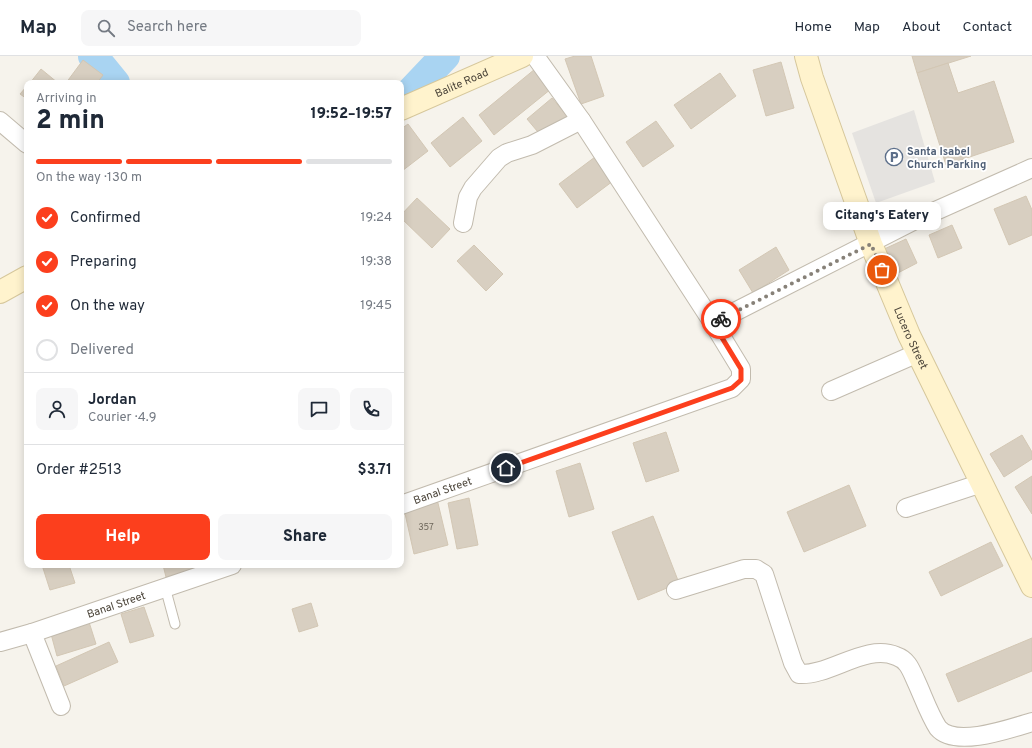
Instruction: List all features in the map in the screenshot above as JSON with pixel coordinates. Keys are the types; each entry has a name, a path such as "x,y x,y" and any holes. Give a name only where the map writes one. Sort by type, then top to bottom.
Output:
{"street":[{"name":"Balite Road","path":"404,108 522,56"},
{"path":"535,56 581,120 713,323 914,221 1032,168"},
{"name":"Lucero Street","path":"806,56 812,78 871,244 918,353 1032,586"},
{"path":"463,223 468,197 473,188 499,158 507,153 532,145 581,120"},
{"path":"0,121 24,141"},
{"path":"0,292 24,279"},
{"name":"Banal Street","path":"404,504 732,388 741,380 741,369 713,323"},
{"path":"831,391 918,353"},
{"path":"906,508 982,482"},
{"name":"Banal Street","path":"0,642 32,633 223,568"},
{"path":"676,590 744,569 756,568 764,574 793,663 799,674 810,675 864,656 881,653 896,655 908,663 938,729 952,738 970,741 1032,722"},
{"path":"32,633 62,706"}],"lane":[{"path":"165,588 175,624"}],"shaded area":[{"name":"Santa Isabel Church Parking","path":"914,110 935,182 876,203 852,133"}],"building":[{"path":"575,56 591,56 604,96 581,104 565,59"},
{"path":"912,56 971,56 917,73"},
{"path":"83,60 103,75 99,80 68,80"},
{"path":"781,62 794,108 766,116 753,70"},
{"path":"948,63 958,93 994,81 1014,142 946,165 917,73"},
{"path":"41,69 54,80 32,80"},
{"path":"535,69 551,89 494,135 479,115"},
{"path":"720,73 736,96 691,129 674,105"},
{"path":"24,89 24,97 20,94"},
{"path":"552,98 568,117 543,138 527,119"},
{"path":"463,117 482,141 450,167 431,143"},
{"path":"656,121 674,146 643,167 626,142"},
{"path":"408,124 428,151 404,169 404,127"},
{"path":"595,157 613,181 577,208 559,184"},
{"path":"1026,196 1032,210 1032,235 1009,245 994,209"},
{"path":"417,198 450,229 432,248 404,221 404,212"},
{"path":"952,225 962,248 938,258 929,235"},
{"path":"906,239 917,263 894,275 882,250"},
{"path":"474,245 503,274 486,291 457,261"},
{"path":"776,247 789,270 753,293 739,270"},
{"path":"666,432 679,471 646,482 633,443"},
{"path":"1022,435 1032,452 1032,459 1004,477 990,454"},
{"path":"580,463 594,509 569,517 556,471"},
{"path":"1032,476 1032,514 1015,487"},
{"path":"849,485 866,526 804,552 787,512"},
{"path":"469,498 478,545 457,549 448,503"},
{"path":"437,499 448,545 414,554 404,509"},
{"path":"653,516 679,583 638,600 612,532"},
{"path":"991,542 1003,566 941,596 929,572"},
{"path":"43,568 70,568 75,583 50,590"},
{"path":"164,568 197,568 166,577"},
{"path":"311,603 318,626 299,632 292,609"},
{"path":"144,607 154,636 130,643 121,614"},
{"path":"89,622 96,644 57,656 51,634"},
{"path":"1032,638 1032,671 958,702 946,674"},
{"path":"109,642 118,662 64,686 56,666"}],"waterway":[{"path":"93,56 113,80"},
{"path":"404,98 445,56"}],"way so far":[{"path":"721,319 871,244 882,270"}],"place":[{"name":"Santa Isabel Church Parking","path":"894,157"},
{"name":"Citang's Eatery","path":"882,270"}],"route":[{"path":"506,468 732,388 741,380 741,369 713,323 721,319"}]}
